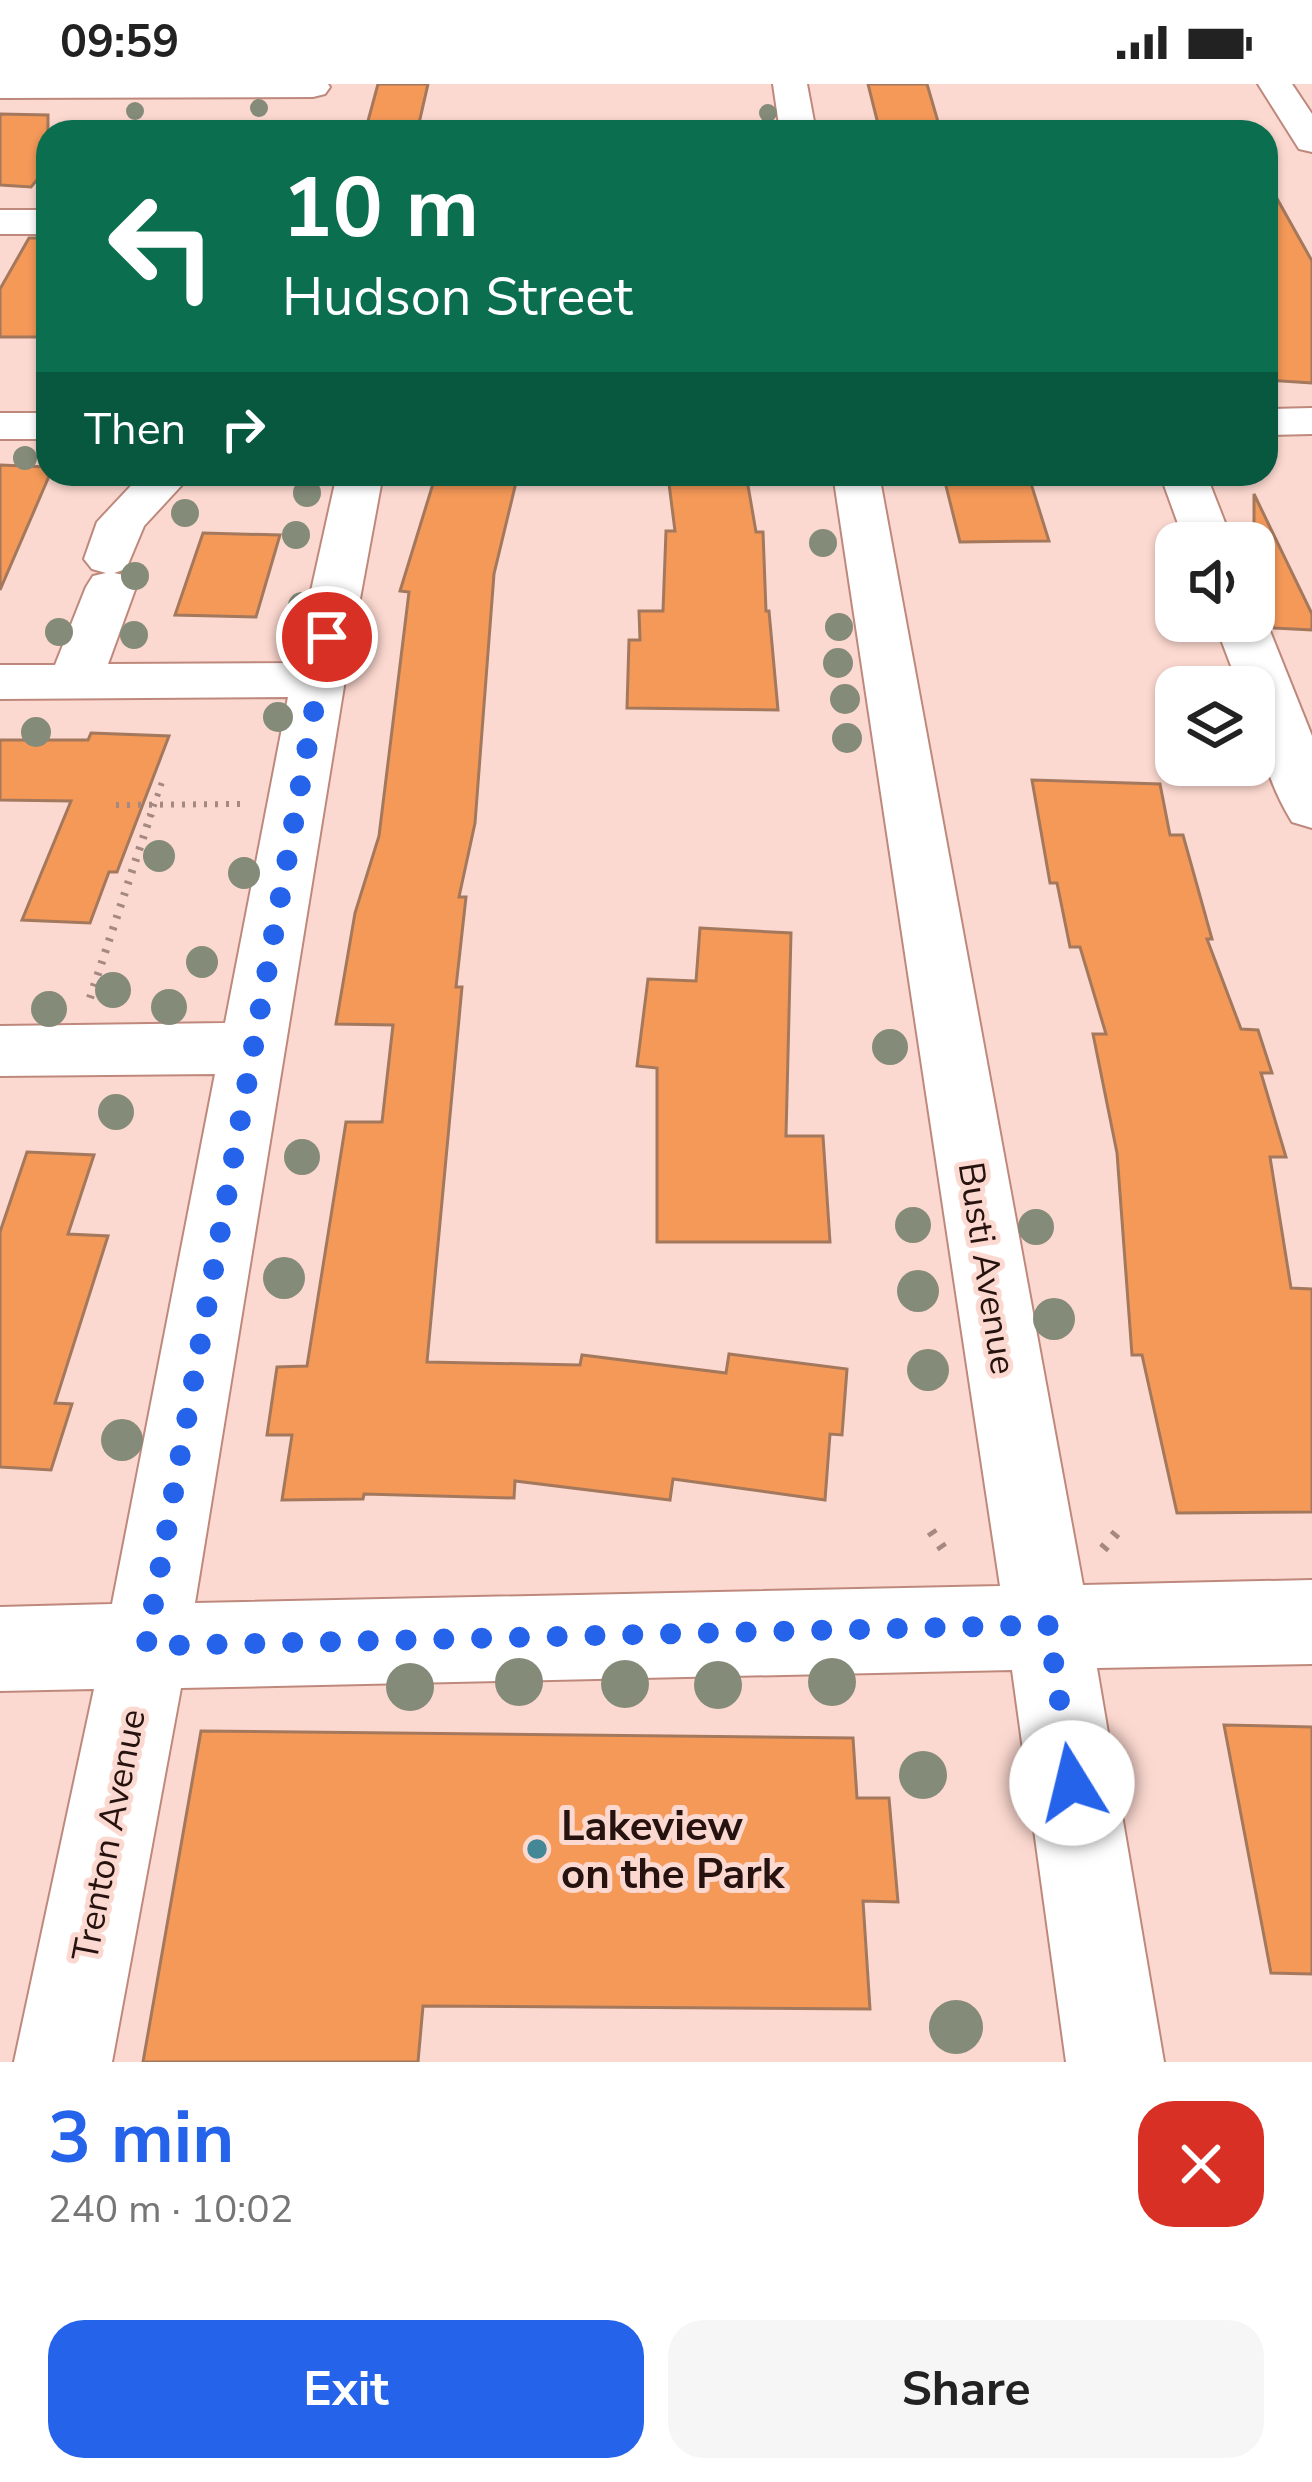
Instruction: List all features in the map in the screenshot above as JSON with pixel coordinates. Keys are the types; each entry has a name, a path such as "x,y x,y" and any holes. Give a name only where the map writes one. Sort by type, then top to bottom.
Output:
{"street":[{"path":"790,84 796,120"},
{"path":"1275,84 1312,141"},
{"path":"0,88 313,86 304,120"},
{"path":"0,222 36,222"},
{"path":"1278,422 1312,422"},
{"path":"0,426 36,426"},
{"path":"75,682 121,522 157,486"},
{"name":"Trenton Avenue","path":"63,2062 146,1646 318,680 358,486"},
{"name":"Busti Avenue","path":"858,486 1048,1625 1115,2062"},
{"path":"1188,486 1201,522"},
{"path":"1248,642 1312,808"},
{"path":"0,682 318,680"},
{"path":"0,1052 253,1048"},
{"path":"0,1649 1312,1622"}],"path":[{"path":"90,999 161,782"},
{"path":"116,805 244,804"},
{"path":"932,1531 948,1556"},
{"path":"1102,1550 1118,1531"}],"building":[{"path":"378,84 428,84 420,120 368,120"},
{"path":"868,84 927,84 938,120 877,120"},
{"path":"0,114 48,115 48,120 36,120 36,181 31,187 0,185"},
{"path":"1278,200 1312,261 1312,383 1278,381"},
{"path":"29,238 36,238 36,337 0,337 0,289"},
{"path":"0,465 36,466 36,486 45,486 0,590"},
{"path":"432,486 515,486 494,574 475,823 459,897 466,897 456,987 462,987 427,1362 580,1365 582,1355 726,1373 729,1354 847,1369 842,1435 830,1434 825,1500 673,1479 670,1500 515,1481 514,1498 364,1494 363,1499 282,1500 292,1435 267,1435 277,1367 307,1366 346,1122 382,1122 393,1025 336,1024 355,913 379,836 409,592 400,591"},
{"path":"669,486 748,486 756,532 763,532 766,611 778,710 627,708 629,640 640,640 639,611 663,611 666,531 675,531"},
{"path":"946,486 1032,486 1049,541 960,542"},
{"path":"1254,494 1268,522 1254,522"},
{"path":"203,533 280,535 256,617 175,615"},
{"path":"1275,537 1312,614 1312,630 1275,628"},
{"path":"91,733 169,736 117,872 109,872 90,923 22,920 71,801 0,800 0,740 88,740"},
{"path":"1032,780 1160,786 1170,835 1183,835 1212,939 1207,939 1241,1029 1258,1030 1272,1073 1261,1073 1286,1157 1270,1157 1291,1288 1312,1289 1312,1512 1177,1513 1142,1355 1132,1355 1117,1153 1093,1034 1106,1034 1080,947 1070,947 1057,883 1050,883"},
{"path":"700,928 791,933 786,1136 823,1136 830,1242 657,1242 657,1068 637,1066 648,979 696,981"},
{"path":"27,1152 94,1155 68,1234 108,1236 55,1403 72,1404 51,1470 0,1467 0,1232"},
{"path":"1224,1725 1312,1727 1312,1974 1271,1973"},
{"name":"Lakeview on the Park","path":"201,1731 853,1738 857,1798 889,1798 898,1902 863,1901 870,2009 423,2006 418,2062 143,2062"}],"place":[{"name":"Lakeview on the Park","path":"537,1849"}],"route":[{"path":"327,637 146,1646 1048,1625 1072,1783"}]}
